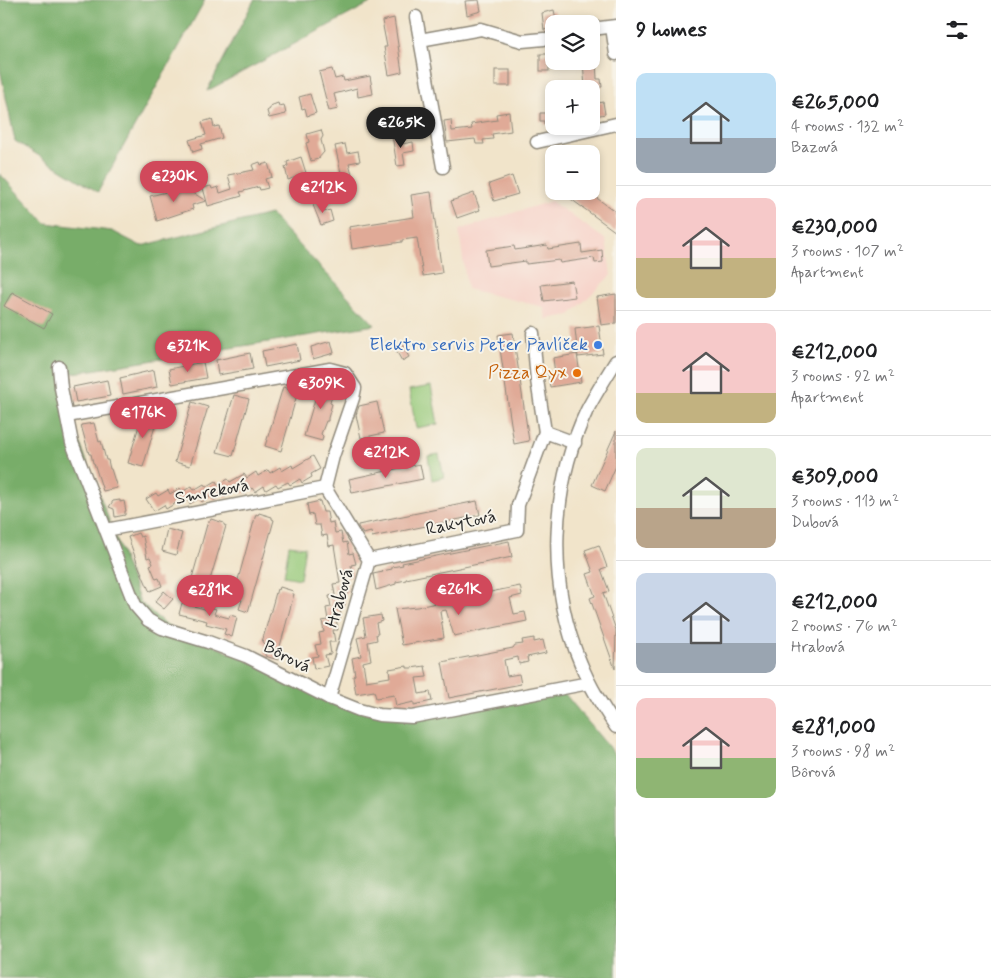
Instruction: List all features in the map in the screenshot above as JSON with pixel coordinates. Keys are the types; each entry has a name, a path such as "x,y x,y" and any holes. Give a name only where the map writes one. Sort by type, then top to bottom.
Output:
{"street":[{"path":"416,17 443,167"},
{"path":"600,28 614,26 616,54"},
{"path":"420,40 481,29 522,41 544,40"},
{"path":"537,142 616,124"},
{"path":"533,333 537,380 545,432 575,443"},
{"path":"616,361 587,412 575,443 561,495 558,517 557,560 559,585 565,614 580,662 589,683 616,727"},
{"name":"Bôrová","path":"59,367 61,388 72,443 135,605 148,620 162,628 246,656 329,698 359,710 379,715 412,717 589,683"},
{"path":"66,416 330,369 345,373 355,388 333,456 325,488"},
{"name":"Rakytová","path":"369,560 518,530 518,505 545,432"},
{"name":"Smreková","path":"106,530 325,488"},
{"name":"Hrabová","path":"325,488 369,560 329,698"}],"shaded area":[{"path":"551,201 606,240 611,275 570,315 546,319 544,307 467,289 459,230"}],"green space":[{"path":"0,0 205,0 98,192 15,141 0,69"},
{"path":"254,0 376,0 207,91"},
{"path":"0,174 46,223 112,231 141,246 270,214 375,325 67,374 73,425 140,602 165,624 366,713 431,713 560,688 616,756 616,978 0,978"},
{"path":"431,386 438,424 416,428 409,390"},
{"path":"439,454 444,477 432,480 428,456"},
{"path":"289,545 305,547 300,579 284,576"}],"building":[{"path":"479,0 481,11 467,15 465,1"},
{"path":"554,10 555,15 545,15 544,30 542,13"},
{"path":"394,18 402,72 389,75 384,47 387,47 382,21"},
{"path":"540,54 545,54 545,70 549,71 540,71"},
{"path":"332,69 335,79 343,77 344,81 370,76 373,94 358,97 357,88 334,94 338,109 329,111 319,72"},
{"path":"495,70 510,70 510,86 495,86"},
{"path":"584,70 596,70 597,79 601,79 602,87 600,87 600,80 584,80"},
{"path":"310,94 316,113 307,116 305,108 302,109 299,97"},
{"path":"600,102 603,102 605,114 600,115"},
{"path":"278,103 279,106 284,105 286,114 269,118 267,111 270,109 270,106"},
{"path":"509,112 511,131 492,134 493,139 483,140 484,144 476,144 475,139 447,142 444,121 451,120 452,131 472,129 471,124 497,120 496,114"},
{"path":"540,113 545,113 545,124 544,121 540,121"},
{"path":"212,119 214,127 219,126 222,138 201,144 202,149 193,152 189,140 206,135 202,122"},
{"path":"321,130 324,152 318,159 311,161 306,143 309,142 307,134"},
{"path":"400,134 402,144 413,142 414,151 403,153 405,165 397,166 392,135"},
{"path":"345,144 347,153 358,151 360,161 349,163 352,174 342,177 335,146"},
{"path":"301,157 306,173 288,180 285,167 288,166 287,162"},
{"path":"260,162 261,165 268,163 272,177 265,179 268,188 260,190 259,187 240,192 242,196 208,206 203,188 211,186 212,189 218,187 220,193 232,189 228,175 254,170 252,165"},
{"path":"512,176 518,194 494,201 489,184"},
{"path":"187,187 187,189 206,201 192,205 193,209 157,221 150,196"},
{"path":"431,192 442,273 423,276 417,238 352,249 349,227 414,217 411,195"},
{"path":"474,193 480,210 457,218 451,201"},
{"path":"572,200 599,200 616,212 616,232"},
{"path":"321,202 324,212 330,210 333,221 321,225 313,205"},
{"path":"581,244 582,253 602,250 603,262 595,263 594,258 560,263 559,260 526,264 526,261 488,266 486,250 514,246 515,250 547,245 548,249"},
{"path":"572,281 575,297 544,301 541,285"},
{"path":"12,292 52,314 44,328 4,306"},
{"path":"616,294 616,323 601,325 597,297"},
{"path":"599,326 603,354 578,357 575,329"},
{"path":"513,333 529,441 514,444 498,335"},
{"path":"331,341 334,353 313,359 311,347"},
{"path":"401,343 409,357 402,361 394,347"},
{"path":"297,344 300,360 265,367 262,351"},
{"path":"250,353 253,369 218,375 216,360"},
{"path":"577,354 581,382 550,387 548,375 555,374 553,358"},
{"path":"203,362 206,378 172,384 169,369"},
{"path":"154,370 157,387 123,394 120,378"},
{"path":"321,379 336,380 328,421 326,421 321,434 323,436 322,441 304,436"},
{"path":"107,380 110,396 76,402 73,387"},
{"path":"283,387 298,391 281,451 265,446"},
{"path":"234,395 249,399 233,456 217,452"},
{"path":"192,402 208,407 190,466 175,462"},
{"path":"377,402 384,433 361,438 356,415 359,406"},
{"path":"143,412 158,416 143,467 128,463"},
{"path":"94,423 99,442 101,441 117,488 103,491 91,454 89,454 81,425"},
{"path":"616,431 616,466 605,491 592,485"},
{"path":"313,456 320,469 311,474 312,477 302,483 300,479 290,485 288,482 278,487 276,484 266,490 264,486 255,492 252,488 243,494 239,489 225,497 223,494 214,500 211,496 202,502 199,498 190,504 187,500 178,506 176,503 166,509 164,505 154,511 146,499 156,493 158,496 168,490 170,494 180,488 182,492 192,486 194,490 204,484 206,487 216,481 218,485 228,479 230,482 244,474 247,478 256,472 258,476 268,470 270,473 280,467 282,471 292,465 293,468"},
{"path":"420,464 423,479 352,493 349,479"},
{"path":"120,500 120,502 124,501 125,515 115,517 114,509 109,507 113,501"},
{"path":"320,501 323,512 327,512 329,523 333,522 335,533 341,532 343,543 347,542 349,554 353,553 356,564 351,565 353,576 346,578 348,593 343,594 345,605 340,606 341,617 336,618 338,630 333,630 335,642 329,642 331,654 325,655 328,666 314,669 312,657 318,656 315,645 321,644 319,633 324,632 322,621 328,620 326,608 331,607 329,596 335,595 333,584 340,583 334,545 329,546 327,535 322,536 320,525 315,525 313,514 309,515 307,504"},
{"path":"477,501 480,515 372,537 371,532 363,534 358,527 358,525"},
{"path":"259,513 272,517 274,520 248,612 239,609 242,600 233,598 256,514 258,515"},
{"path":"211,519 224,523 226,526 207,590 190,585 208,521"},
{"path":"167,529 182,533 176,555 162,551"},
{"path":"138,533 140,537 143,536 147,558 150,557 153,564 150,565 156,579 159,578 162,586 150,591 128,537"},
{"path":"509,541 512,557 406,579 376,590 373,574 403,565 402,563"},
{"path":"599,545 607,567 601,569 609,591 603,593 616,630 615,669 590,598 595,596 587,574 593,572 585,550"},
{"path":"520,586 522,595 510,598 514,614 525,612 527,621 454,636 446,610 440,611 444,638 402,645 395,609 417,607"},
{"path":"280,587 293,591 292,594 294,594 279,650 283,651 281,659 279,658 278,660 265,656 266,646 262,642 277,589 279,590"},
{"path":"164,591 173,599 164,609 155,602"},
{"path":"187,601 194,603 193,606 208,610 209,607 216,609 214,614 229,618 230,615 237,617 232,637 224,634 226,629 206,624 207,621 179,614 182,603 186,604"},
{"path":"381,615 382,621 376,623 377,640 368,642 371,660 363,662 366,681 390,677 389,669 425,666 427,677 416,678 419,694 430,692 432,701 396,706 394,695 376,698 374,691 356,694 352,658 361,656 357,638 366,636 363,618"},
{"path":"534,638 534,642 543,640 546,653 527,657 528,662 519,664 518,657 504,660 507,676 519,674 521,684 449,698 442,662 513,648 515,645 523,644 522,640"}],"place":[{"name":"Elektro servis Peter Pavlíček","path":"598,345"},
{"name":"Pizza Qyx","path":"577,373"}]}
